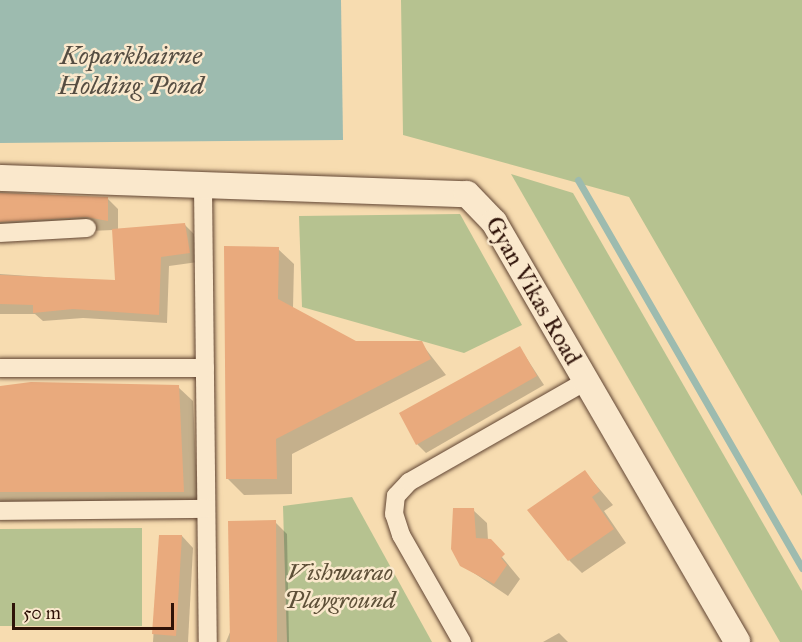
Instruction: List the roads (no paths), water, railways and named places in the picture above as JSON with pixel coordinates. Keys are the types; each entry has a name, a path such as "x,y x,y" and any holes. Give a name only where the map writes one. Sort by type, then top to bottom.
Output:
{"street":[{"name":"Gyan Vikas Road","path":"0,178 467,194 494,222 737,642"},
{"path":"203,186 208,642"},
{"path":"0,233 87,228"},
{"path":"0,368 205,368"},
{"path":"462,642 401,535 394,514 396,496 409,482 586,381"},
{"path":"0,511 206,509"}],"water":[{"name":"Koparkhairne Holding Pond","path":"0,0 341,0 343,140 0,143"}],"waterway":[{"path":"578,180 802,568"}],"park label":[{"name":"Vishwarao Playground","path":"340,587"}]}
